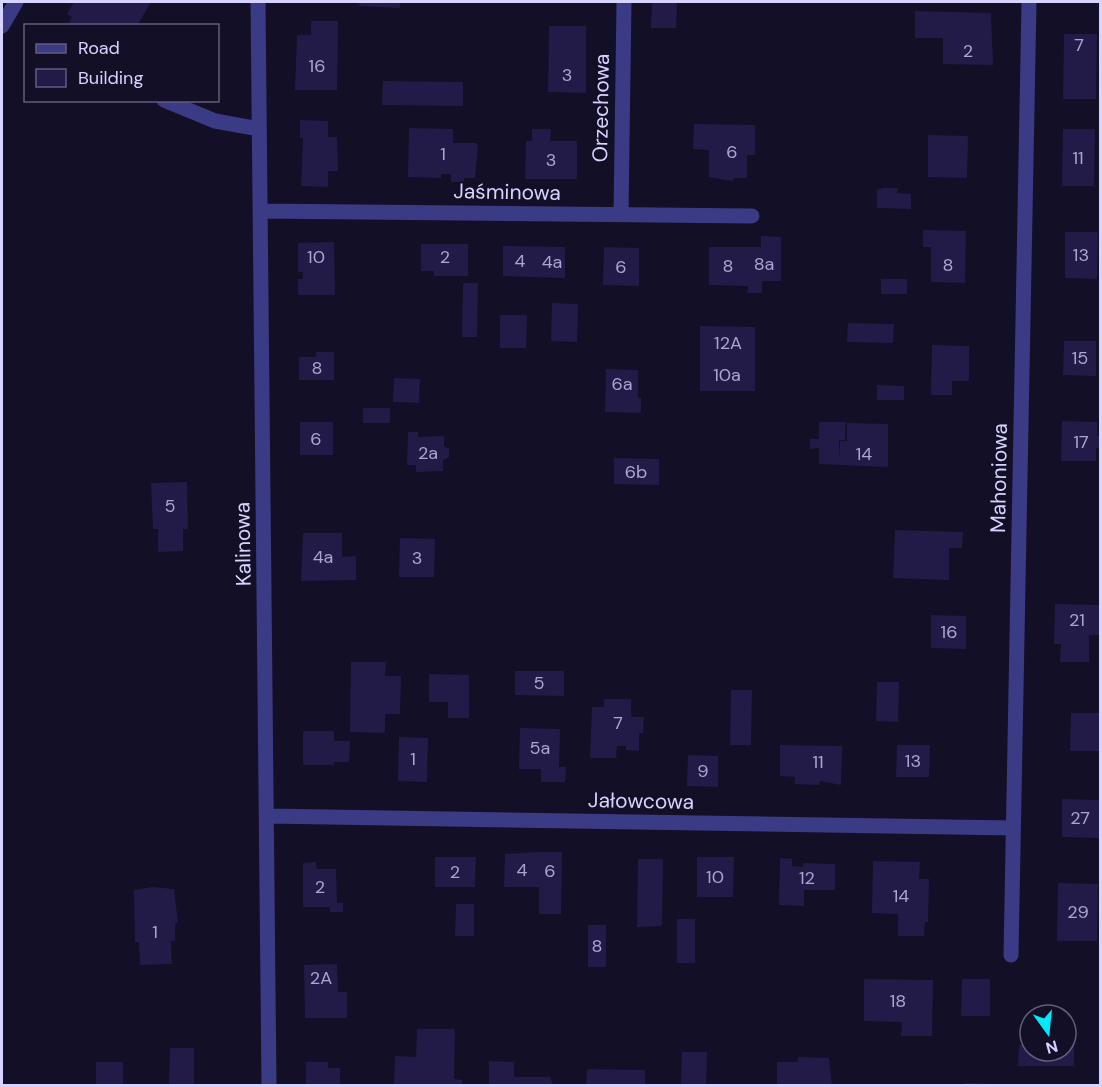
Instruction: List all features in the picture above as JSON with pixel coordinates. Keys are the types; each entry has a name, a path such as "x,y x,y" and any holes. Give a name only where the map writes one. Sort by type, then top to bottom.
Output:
{"street":[{"path":"2,26 16,2"},
{"name":"Kalinowa","path":"258,2 268,1086"},
{"name":"Orzechowa","path":"621,214 624,2"},
{"name":"Mahoniowa","path":"1011,955 1029,2"},
{"path":"169,102 215,121 259,129"},
{"name":"Jaśminowa","path":"261,211 752,216"},
{"name":"Jałowcowa","path":"267,816 1013,828"}],"building":[{"path":"74,2 151,2 138,24 68,24 72,17 67,14"},
{"path":"360,2 400,2 400,8 359,6"},
{"path":"652,2 677,2 676,28 651,28"},
{"path":"915,11 991,13 993,65 943,64 943,38 915,38"},
{"path":"311,21 338,21 337,90 295,90 297,35 311,35"},
{"path":"549,26 586,26 586,93 548,92"},
{"path":"1064,34 1097,34 1096,99 1063,99"},
{"path":"383,81 463,82 463,106 382,105"},
{"path":"300,120 328,121 328,137 337,137 338,171 328,171 328,187 301,186 303,138 300,138"},
{"path":"694,124 755,125 755,155 747,155 747,178 734,178 732,181 709,177 709,150 693,149"},
{"path":"409,128 453,129 453,143 476,143 478,146 475,178 464,178 464,182 451,182 451,174 441,174 441,178 408,177"},
{"path":"532,129 551,129 550,141 577,141 577,179 525,179 526,141 532,141"},
{"path":"1063,129 1095,129 1094,186 1062,186"},
{"path":"928,135 968,136 967,178 928,177"},
{"path":"898,188 897,193 911,194 911,209 877,208 877,190"},
{"path":"923,230 966,231 965,283 931,282 931,247 923,247"},
{"path":"1065,232 1098,232 1097,279 1065,278"},
{"path":"761,236 781,237 781,281 762,281 762,293 747,293 748,286 709,285 709,247 761,247"},
{"path":"334,242 335,295 298,295 298,279 303,279 303,272 298,272 298,243"},
{"path":"421,244 468,244 468,276 434,276 434,271 421,271"},
{"path":"503,246 565,247 565,278 503,276"},
{"path":"604,247 639,248 639,286 603,285"},
{"path":"881,279 907,279 907,294 881,294"},
{"path":"463,283 478,283 477,337 462,337"},
{"path":"552,303 578,304 577,342 551,341"},
{"path":"500,315 527,315 526,348 500,348"},
{"path":"848,323 894,324 893,343 847,342"},
{"path":"700,326 755,327 755,391 700,391"},
{"path":"1064,341 1096,341 1096,376 1063,375"},
{"path":"932,345 969,346 969,381 952,381 952,395 931,395"},
{"path":"316,352 334,352 334,380 299,380 299,357 316,357"},
{"path":"606,369 638,370 638,398 641,398 641,413 605,412"},
{"path":"394,378 420,379 419,403 393,402"},
{"path":"877,385 904,386 904,400 877,400"},
{"path":"363,408 390,408 390,423 363,423"},
{"path":"1062,421 1097,422 1100,448 1096,448 1096,461 1061,461"},
{"path":"300,422 333,422 333,455 300,455"},
{"path":"819,422 846,422 845,440 839,440 839,459 840,441 847,441 847,423 888,424 888,467 819,464 819,448 810,449 810,439 819,439"},
{"path":"408,432 418,432 418,437 444,436 444,446 449,449 449,457 443,460 443,471 416,472 416,465 407,465"},
{"path":"614,458 659,459 659,485 614,484"},
{"path":"187,482 188,529 183,529 183,551 158,552 158,529 153,529 151,483"},
{"path":"895,530 963,532 962,548 949,548 949,580 893,578"},
{"path":"303,533 342,533 342,557 356,556 356,580 301,581"},
{"path":"400,538 435,539 434,577 399,577"},
{"path":"1055,604 1100,605 1100,635 1089,635 1089,662 1060,662 1061,644 1054,644"},
{"path":"931,615 966,616 966,649 931,648"},
{"path":"351,662 386,662 385,676 401,676 400,714 385,714 385,733 350,732"},
{"path":"515,671 564,671 564,696 515,695"},
{"path":"429,674 469,675 469,718 448,718 448,702 429,702"},
{"path":"877,682 899,682 898,722 876,721"},
{"path":"731,690 752,690 751,745 730,745"},
{"path":"604,699 631,699 631,717 644,717 643,733 639,733 639,751 626,750 626,746 617,746 616,758 590,758 592,707 604,707"},
{"path":"1071,713 1100,713 1100,751 1070,751"},
{"path":"520,728 560,729 559,767 566,767 565,782 541,782 541,769 519,769"},
{"path":"303,731 334,731 334,741 350,741 349,762 334,762 334,765 303,765"},
{"path":"399,737 428,738 427,782 398,781"},
{"path":"780,745 842,746 841,785 820,781 819,785 795,784 795,777 780,776"},
{"path":"897,745 930,745 929,777 896,777"},
{"path":"688,755 718,756 718,787 687,786"},
{"path":"1062,799 1099,800 1099,838 1062,837"},
{"path":"562,852 561,914 539,914 539,887 504,887 505,854"},
{"path":"435,857 476,857 475,887 435,887"},
{"path":"697,857 734,857 733,897 697,897"},
{"path":"780,858 792,859 792,866 803,867 803,863 835,864 835,890 804,890 804,906 779,905"},
{"path":"638,859 663,859 662,926 637,927"},
{"path":"873,861 920,862 919,879 929,879 928,922 925,922 924,936 898,936 898,914 872,913"},
{"path":"316,862 317,869 336,869 337,903 343,903 343,912 330,912 330,907 303,907 303,863"},
{"path":"1058,883 1098,884 1097,941 1057,941"},
{"path":"153,887 174,889 178,923 175,923 175,941 171,941 172,964 140,965 139,942 135,942 134,890"},
{"path":"456,904 474,904 474,936 455,936"},
{"path":"677,919 695,919 695,963 677,963"},
{"path":"588,925 606,925 606,967 588,967"},
{"path":"337,964 338,992 347,992 347,1018 305,1018 304,965"},
{"path":"864,979 933,980 932,1036 901,1036 902,1022 864,1021"},
{"path":"962,979 990,979 990,1016 961,1016"},
{"path":"417,1029 455,1029 454,1079 462,1080 462,1086 394,1086 395,1056 416,1057"},
{"path":"170,1048 194,1048 194,1086 169,1086"},
{"path":"682,1052 707,1052 706,1086 681,1086"},
{"path":"798,1057 829,1058 832,1086 777,1086 777,1062 798,1062"},
{"path":"489,1061 514,1062 514,1077 550,1077 553,1086 489,1086"},
{"path":"96,1062 123,1062 123,1086 96,1086"},
{"path":"306,1062 328,1062 328,1068 340,1068 340,1086 306,1086"},
{"path":"1018,1063 1074,1063 1074,1066 1018,1066"},
{"path":"587,1069 645,1070 645,1086 586,1086"},
{"path":"965,1083 998,1084 998,1086 964,1086"}]}
